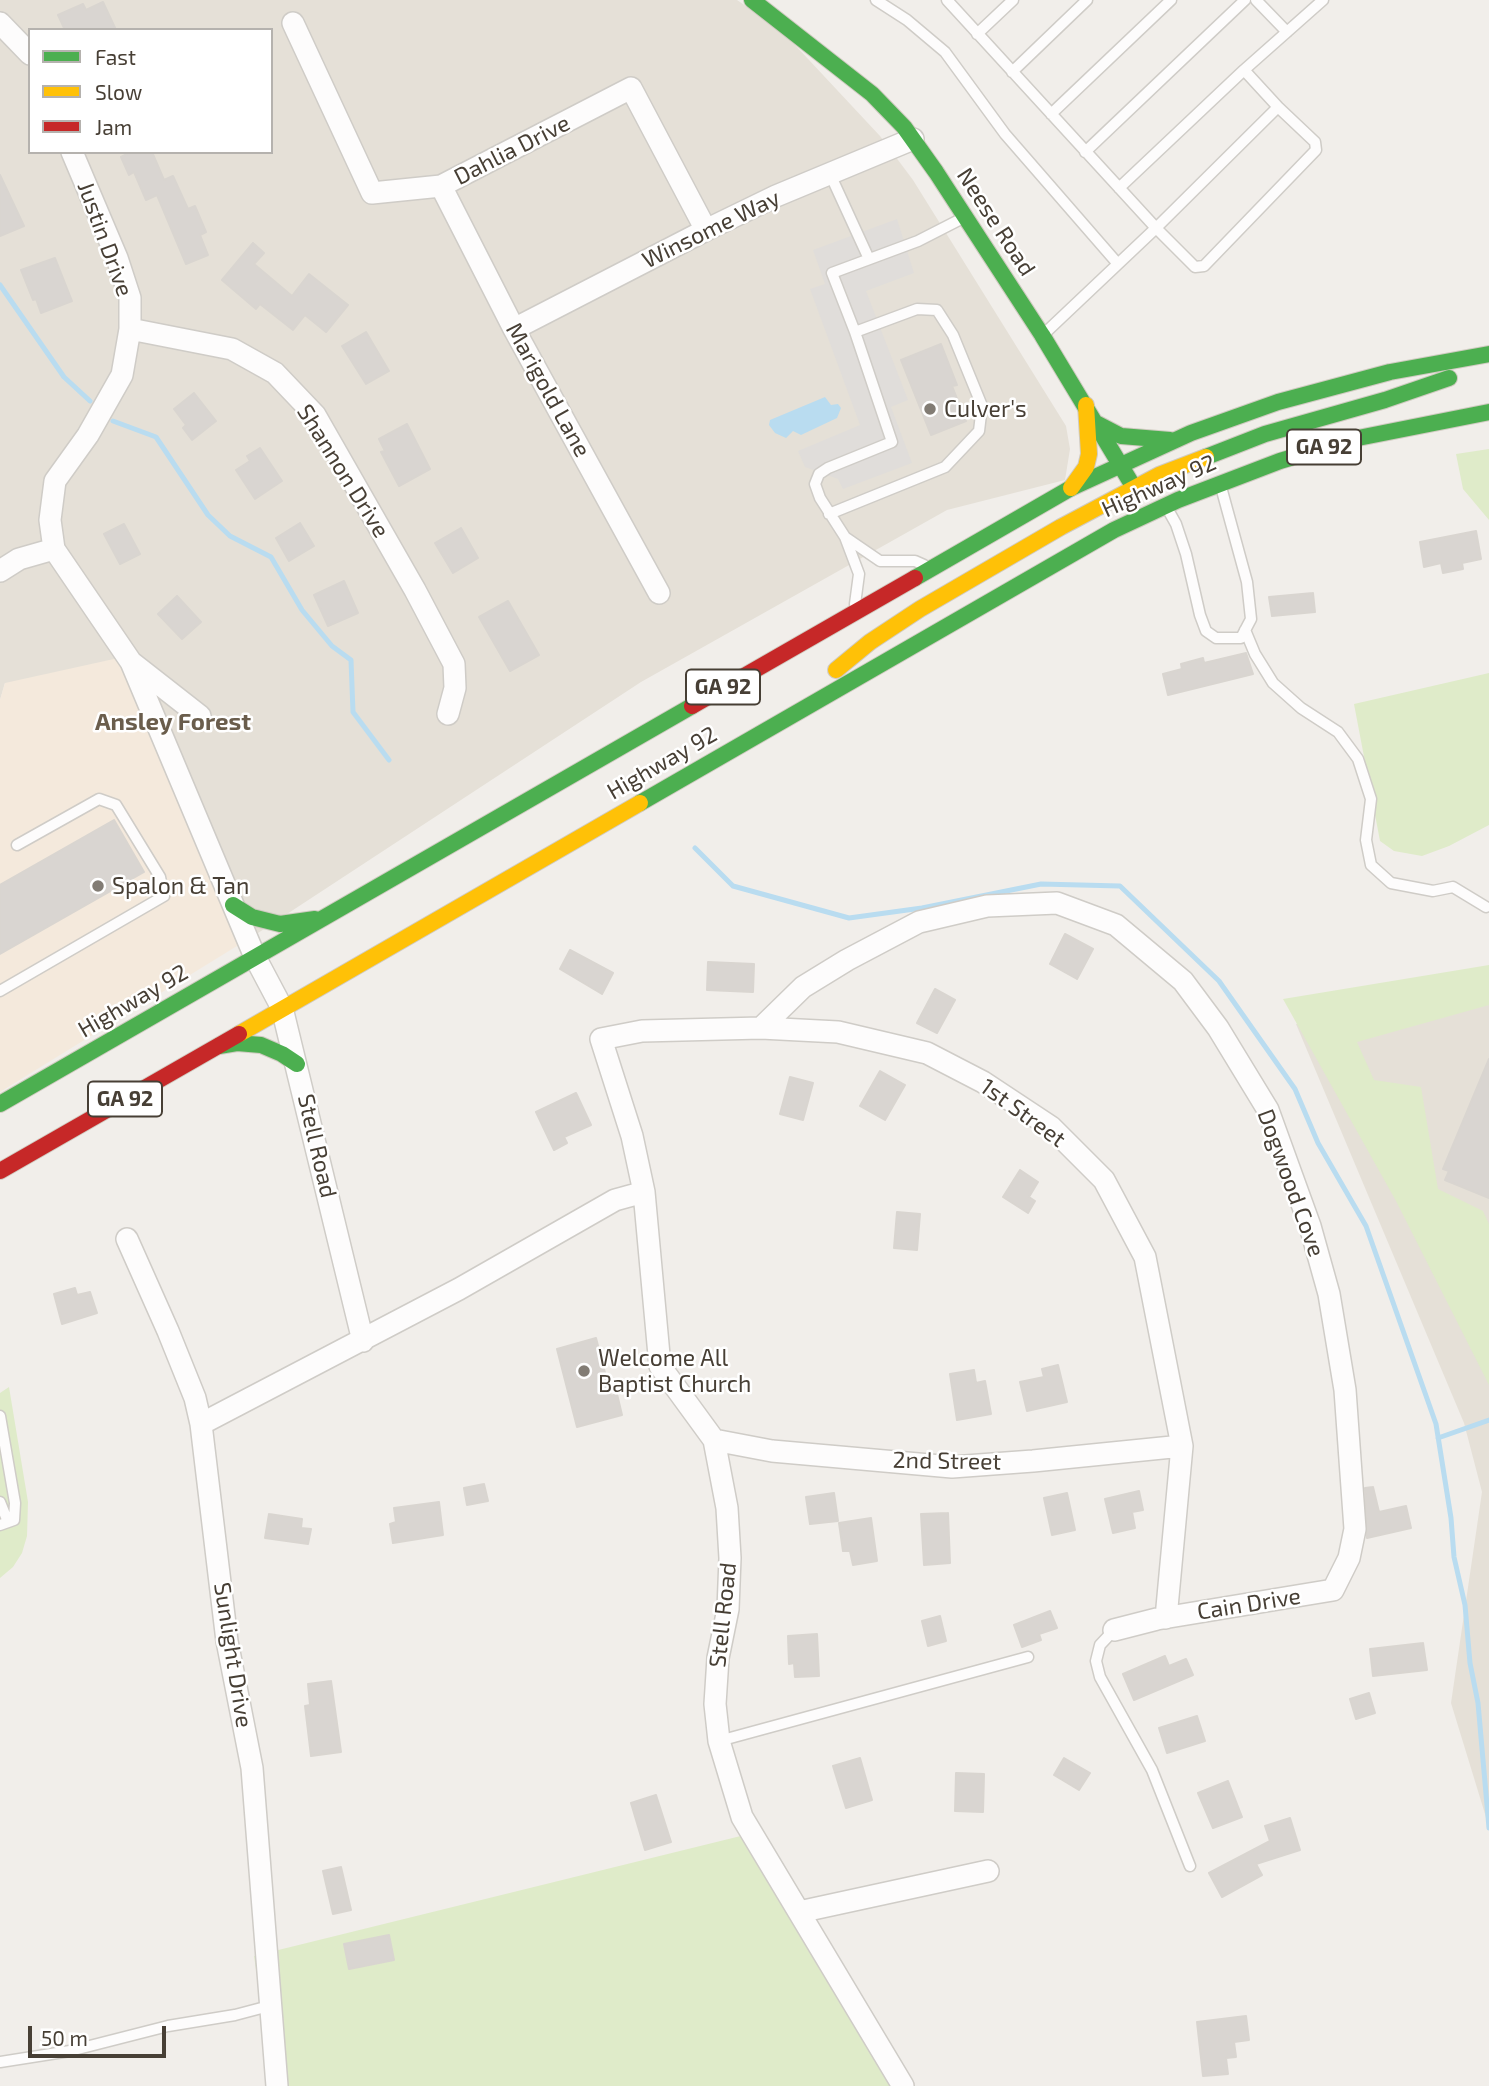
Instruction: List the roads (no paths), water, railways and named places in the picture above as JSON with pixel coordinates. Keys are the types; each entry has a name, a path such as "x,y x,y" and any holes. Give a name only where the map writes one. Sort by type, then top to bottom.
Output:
{"main road":[{"name":"Neese Road","path":"752,0 872,94 913,139 1086,405 1148,514"},
{"path":"796,711 843,664 894,625 1134,488 1186,463 1235,444 1385,400 1462,373 1489,356"},
{"name":"Highway 92","path":"0,1104 1071,488 1120,464 1251,410 1319,389 1390,372 1489,356"},
{"path":"1455,418 1489,403"},
{"path":"1071,488 1086,467 1089,454 1086,405"},
{"name":"Highway 92","path":"0,1171 1063,558 1148,514 1280,461 1353,439 1489,412"},
{"path":"1096,423 1121,436 1176,440"},
{"path":"233,905 252,917 280,923 297,923 328,915"},
{"path":"216,1046 237,1043 261,1045 297,1064"}],"street":[{"path":"0,23 28,52"},
{"name":"Dahlia Drive","path":"293,23 372,193 441,186 631,88 706,230"},
{"name":"Winsome Way","path":"514,329 706,230 913,139"},
{"name":"Justin Drive","path":"73,154 117,258 130,298 130,329 122,375 88,435 55,481 50,520 54,549 131,662 255,957"},
{"name":"Marigold Lane","path":"441,186 514,329 659,593"},
{"name":"Shannon Drive","path":"130,329 232,349 275,373 314,415 415,590 454,664 455,688 448,713"},
{"path":"0,571 19,559 54,549"},
{"name":"Justin Drive","path":"131,662 200,716"},
{"name":"Dogwood Cove","path":"761,1028 803,987 847,960 919,922 987,906 1057,903 1116,925 1183,981 1218,1028 1268,1110 1310,1226 1329,1294 1345,1390 1355,1529 1349,1558 1332,1590"},
{"name":"Stell Road","path":"255,957 282,1008 363,1340"},
{"name":"1st Street","path":"601,1039 642,1031 761,1028 838,1032 927,1053 983,1082 1051,1127 1096,1171 1104,1180 1145,1258 1181,1446 1166,1618"},
{"name":"Stell Road","path":"601,1039 632,1136 645,1192 660,1366 714,1440 727,1508 730,1558 728,1609 718,1658 715,1704 719,1741 743,1816 903,2086"},
{"path":"201,1424 363,1340 615,1200 645,1192"},
{"name":"Sunlight Drive","path":"127,1239 195,1398 201,1424 227,1641 252,1768 277,2086"},
{"name":"2nd Street","path":"714,1440 772,1451 952,1466 1181,1446"},
{"name":"Cain Drive","path":"1166,1618 1332,1590"},
{"path":"1114,1630 1166,1618"},
{"path":"799,1912 988,1871"}],"lane":[{"path":"876,0 907,20 945,52 1005,134 1118,264"},
{"path":"947,0 1195,267 1204,266 1316,150 1315,142 1244,70"},
{"path":"977,34 1013,0"},
{"path":"1012,72 1087,0"},
{"path":"1051,114 1171,0"},
{"path":"1086,152 1245,0"},
{"path":"1256,0 1287,32"},
{"path":"1119,188 1323,0"},
{"path":"1042,335 1156,228 1278,107"},
{"path":"830,174 869,259"},
{"path":"855,611 859,574 845,537 820,498 815,484 819,474 828,468 892,442 832,273 918,241 966,217"},
{"path":"830,514 945,467 979,431 982,407 953,335 937,310 917,309 855,332"},
{"path":"1166,506 1176,524 1186,554 1206,631 1216,638 1241,638 1251,620 1247,582 1220,483"},
{"path":"845,537 880,561 915,561 929,568"},
{"path":"1245,630 1273,683 1301,708 1338,732 1357,760 1371,799 1366,840 1371,865 1391,883 1433,891 1453,887 1486,907"},
{"path":"0,991 164,896 160,877 116,805 99,799 17,845"},
{"path":"10,1084 46,1077"},
{"path":"0,1416 15,1503 14,1520 4,1524 0,1502"},
{"path":"1114,1630 1100,1645 1096,1661 1100,1677 1152,1770 1190,1866"},
{"path":"719,1741 1028,1657"},
{"path":"0,2062 70,2051 168,2026 270,2006"}],"water":[{"path":"825,397 831,405 838,404 841,408 837,418 801,435 793,431 786,438 775,433 769,425 770,420"}],"waterway":[{"path":"0,285 64,377 90,401"},
{"path":"113,421 156,437 208,515 230,536 271,557 302,610 332,646 351,660 353,712 389,760"},
{"path":"695,848 733,886 849,918 922,908 1041,884 1120,886 1219,981 1295,1089 1318,1143 1366,1226 1436,1424 1478,1703 1489,1828"},
{"path":"1438,1438 1489,1420"}],"place":[{"name":"Culver's","path":"930,409"},
{"name":"Spalon & Tan","path":"98,886"},
{"name":"Welcome All Baptist Church","path":"584,1371"}],"district":[{"name":"Ansley Forest","path":"173,722"}]}
